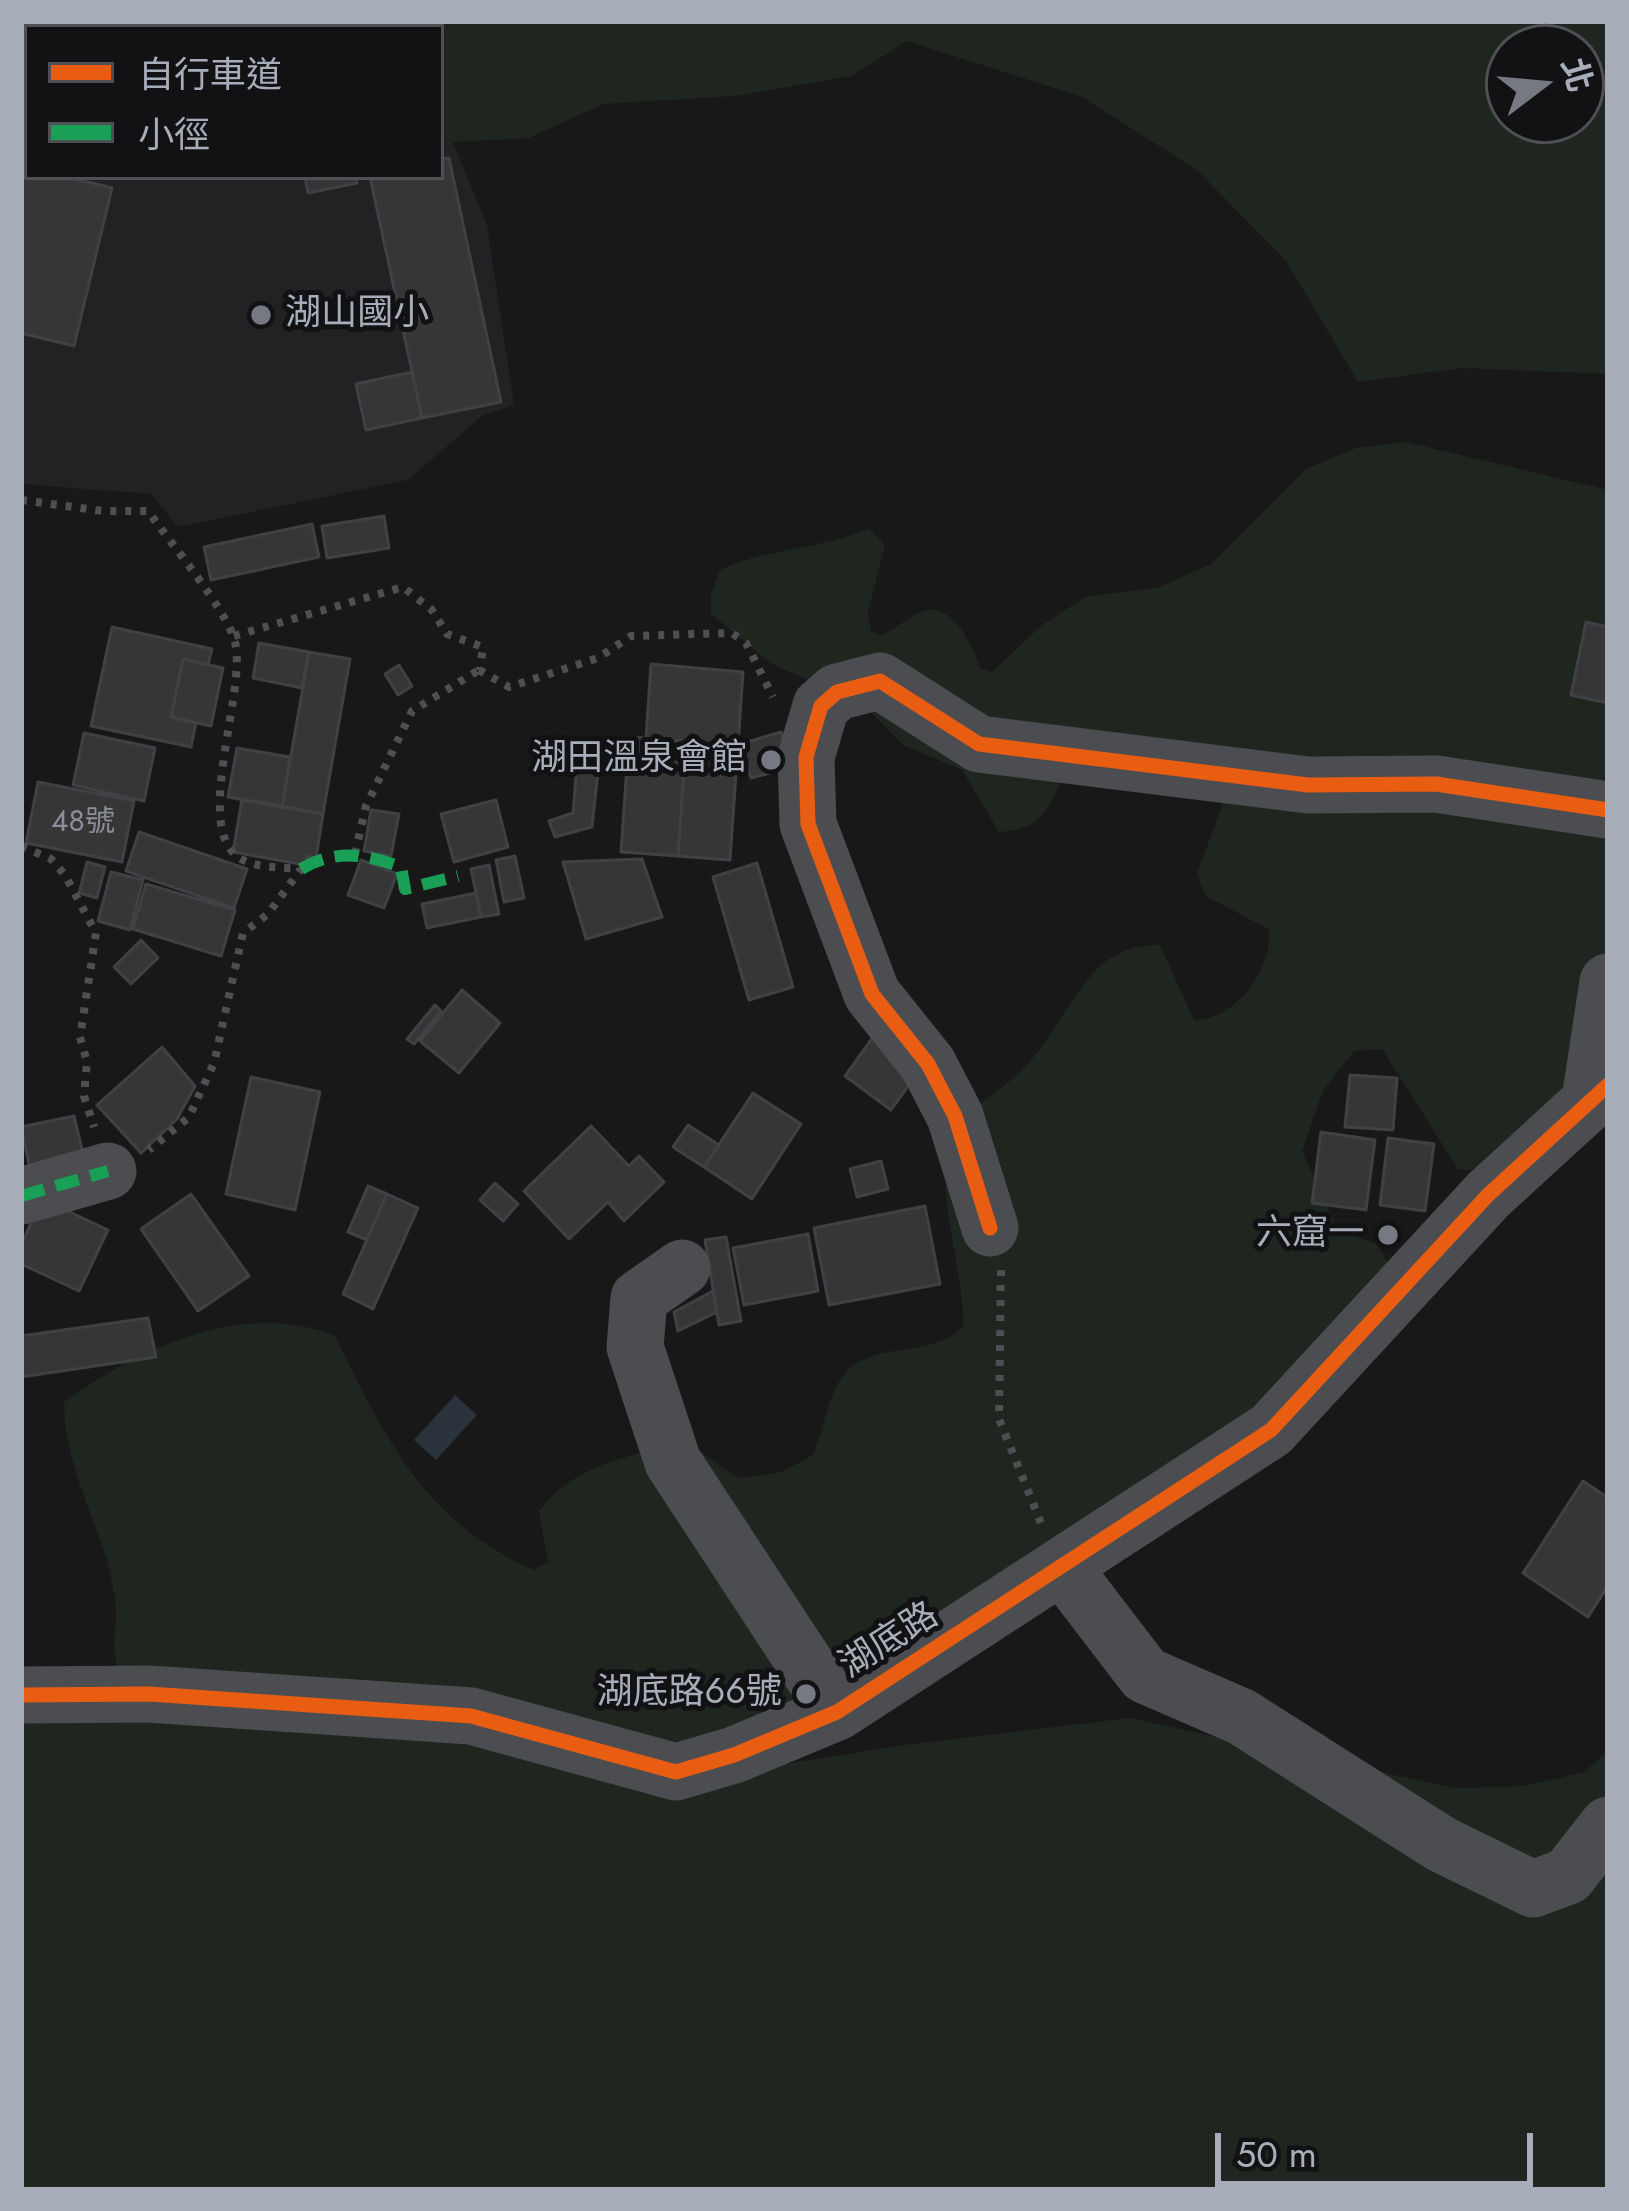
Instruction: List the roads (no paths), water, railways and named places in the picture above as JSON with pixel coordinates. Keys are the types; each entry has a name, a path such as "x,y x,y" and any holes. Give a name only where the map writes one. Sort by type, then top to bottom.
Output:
{"street":[{"path":"990,1228 955,1115 928,1064 872,994 808,824 806,757 821,706 838,692 880,681 979,744 1308,785 1436,784 1608,810"},
{"path":"1599,1092 1608,982"},
{"name":"湖底路","path":"21,1694 148,1694 471,1716 676,1772 734,1755 838,1712 1271,1430 1488,1195 1599,1092"},
{"path":"21,1196 108,1171"},
{"path":"682,1268 639,1298 635,1347 673,1462 838,1712"},
{"path":"1063,1568 1145,1675 1242,1717 1328,1776 1499,1876 1533,1889 1568,1876 1608,1825"}],"place":[{"name":"湖山國小","path":"261,315"},
{"name":"湖田溫泉會館","path":"771,760"},
{"name":"六窟一","path":"1388,1235"},
{"name":"湖底路66號","path":"806,1694"}]}
